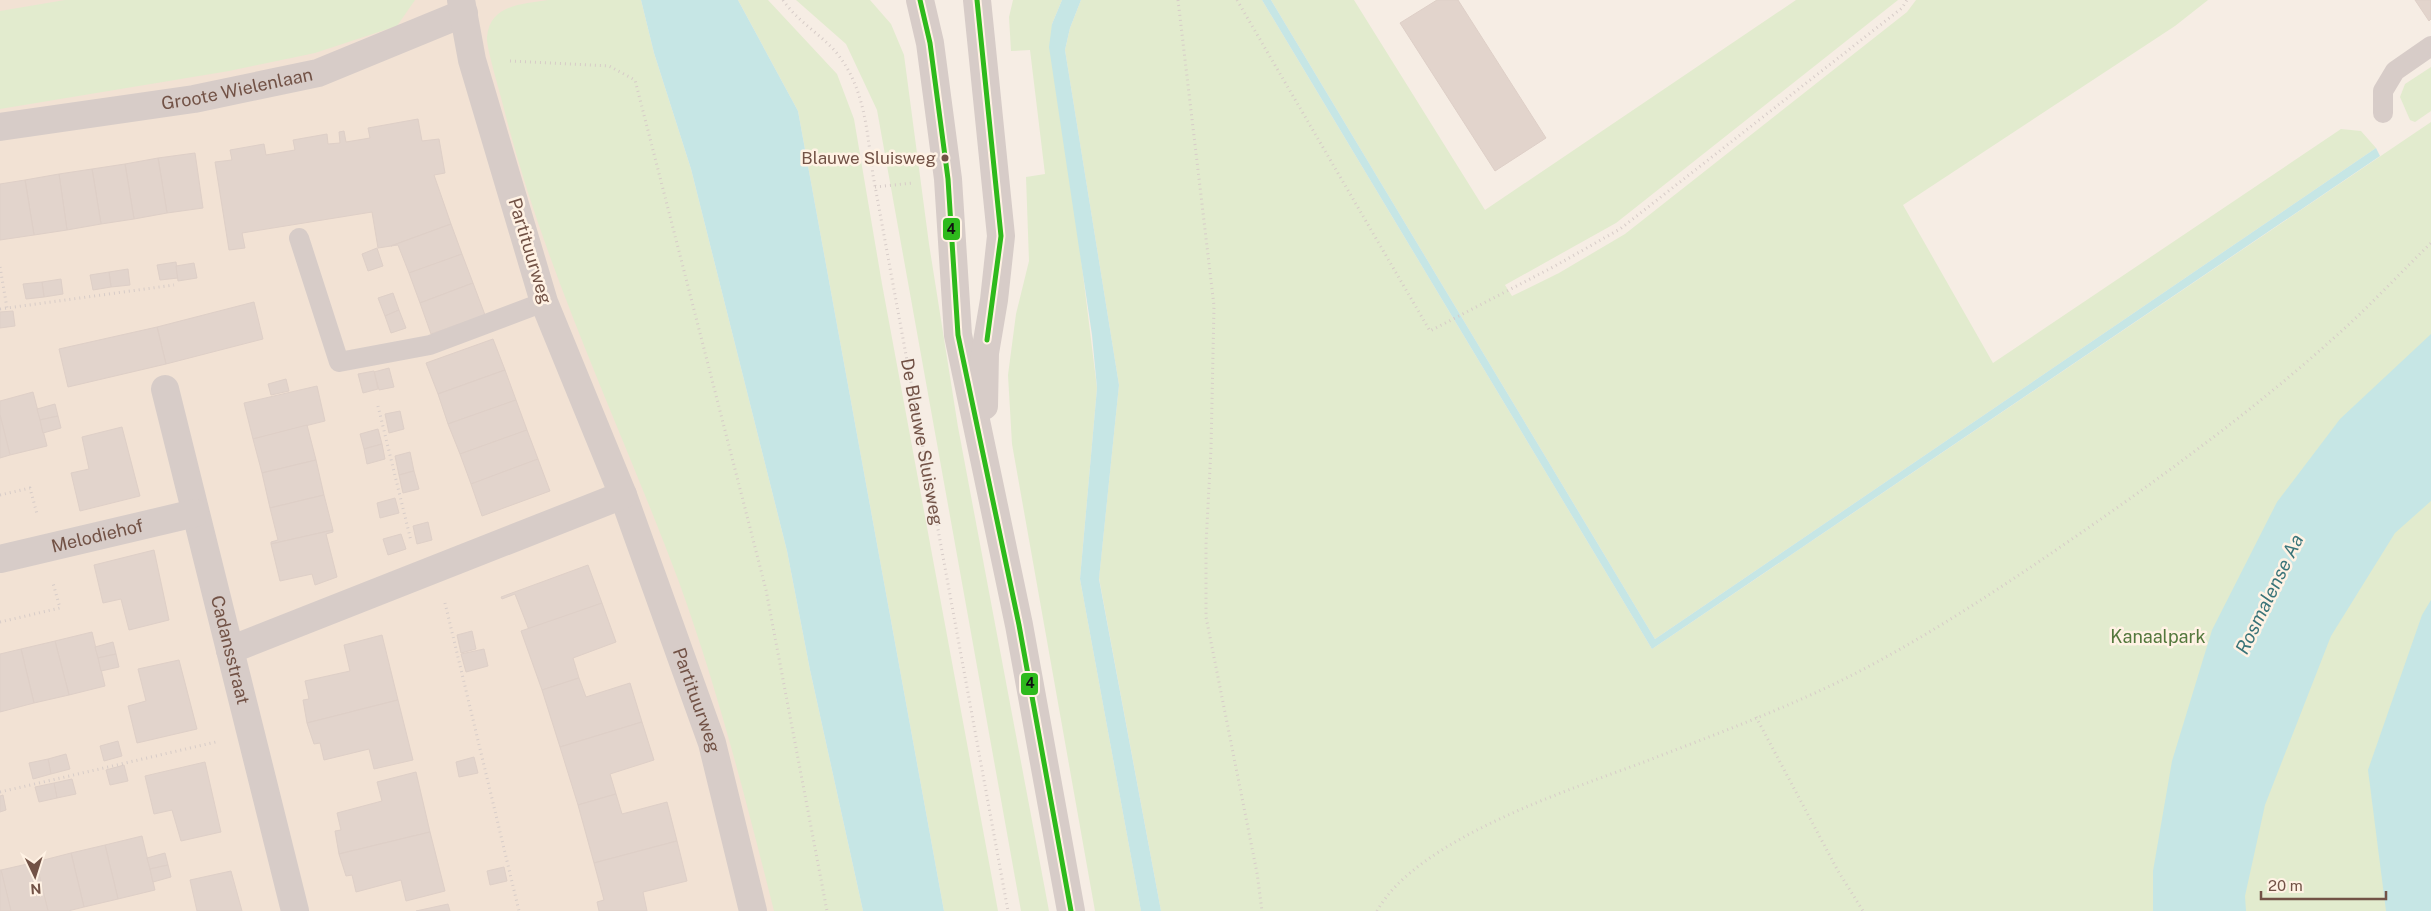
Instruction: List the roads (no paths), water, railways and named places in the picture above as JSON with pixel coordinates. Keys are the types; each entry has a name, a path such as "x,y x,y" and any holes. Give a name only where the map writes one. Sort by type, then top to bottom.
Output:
{"street":[{"path":"920,0 930,43 948,179 958,335 984,451 1019,625 1071,911"},
{"path":"976,0 1001,236 994,300 985,353 984,451"},
{"name":"Partituurweg","path":"463,6 472,60 544,302 623,495 712,743 752,911"},
{"name":"Groote Wielenlaan","path":"0,127 194,99 318,73 463,6"},
{"name":"Cadansstraat","path":"165,389 295,911"},
{"path":"230,650 623,495"},
{"name":"Melodiehof","path":"0,559 195,513"}],"lane":[{"path":"2383,113 2383,91 2395,71 2431,46"},
{"path":"300,238 339,362 430,345 544,302"}],"water":[{"path":"641,0 738,0 798,111 944,911 863,911 810,670 787,551 691,169 654,53"},
{"path":"1062,0 1081,0 1070,28 1065,50 1119,385 1099,579 1161,911 1141,911 1080,579 1097,388 1092,335 1049,47 1052,24"},
{"path":"1262,0 1271,0 1655,639 2376,148 2380,156 1652,649"},
{"name":"Rosmalense Aa","path":"2431,334 2431,501 2395,533 2331,636 2265,805 2245,896 2246,911 2153,911 2153,871 2172,761 2212,630 2277,502 2340,419"},
{"path":"2431,600 2431,911 2386,911 2368,770 2422,615"}],"place":[{"name":"Blauwe Sluisweg","path":"945,158"}],"park label":[{"name":"Kanaalpark","path":"2158,637"}]}
